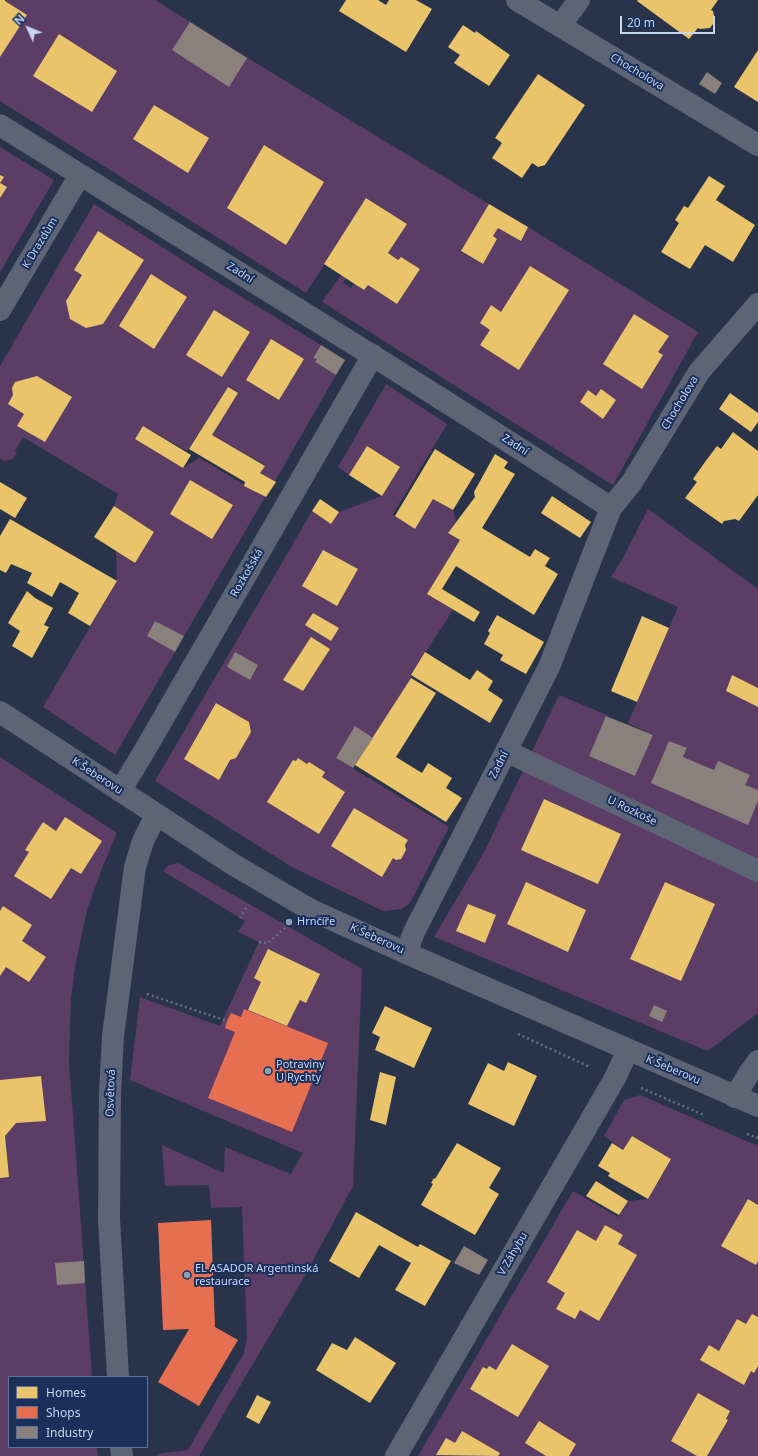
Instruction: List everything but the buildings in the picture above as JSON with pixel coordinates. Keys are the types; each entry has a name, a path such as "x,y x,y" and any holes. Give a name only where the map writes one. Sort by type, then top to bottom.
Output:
{"street":[{"name":"Chocholova","path":"517,0 758,145"},
{"path":"560,26 579,0"},
{"name":"Zadní","path":"0,124 80,175 373,355 514,444 611,508 548,667 414,932 406,953"},
{"name":"K Drazdům","path":"0,310 80,175"},
{"name":"Chocholova","path":"611,508 632,482 699,372 758,304"},
{"name":"Rozkošská","path":"120,791 146,749 373,355"},
{"name":"K Šeberovu","path":"0,712 234,865 311,910 406,953 758,1106"},
{"name":"U Rozkoše","path":"506,751 758,871"},
{"name":"Osvětová","path":"118,1376 109,1219 110,1094 114,1036 134,867 143,841 156,815"},
{"name":"V Záhybu","path":"396,1456 615,1078 628,1050"},
{"path":"736,1097 748,1075 758,1061"}],"path":[{"path":"240,918 250,902"},
{"path":"260,942 268,943 288,926"},
{"path":"145,993 227,1021"}],"shaded area":[{"path":"0,0 155,0 277,76 489,204 461,252 482,264 497,239 493,236 498,228 528,227 698,332 613,485 322,302 341,275 346,278 343,283 351,288 354,283 364,290 368,285 397,304 420,269 401,257 398,260 388,253 407,224 367,198 306,293 0,101"},
{"path":"0,147 54,180 0,272"},
{"path":"94,204 321,345 313,357 317,359 315,362 336,375 275,481 260,473 265,465 212,435 237,393 228,387 187,451 143,426 135,439 183,468 199,458 265,497 184,636 155,621 147,636 175,652 115,755 43,707 117,581 116,551 135,563 154,532 114,506 118,494 23,437 15,451 17,453 13,459 4,461 0,458 0,366"},
{"path":"386,384 447,424 393,514 415,529 433,499 453,510 456,521 448,533 460,540 427,594 453,610 373,738 336,758 449,827 410,903 402,909 383,911 292,867 155,781 312,511 331,524 339,512 382,496 400,468 367,447 349,475 338,467"},
{"path":"648,509 758,589 758,1013 708,1051 434,937 484,852 559,695 607,715 589,756 635,776 653,735 628,723 678,607 611,577 622,560","holes":["669,741 687,749 668,790"]},
{"path":"0,757 117,833 87,910 75,967 71,998 69,1061 92,1376 8,1376 8,1448 97,1448 98,1456 0,1456"},
{"path":"178,863 362,969 353,1186 304,1277 199,1456 157,1456 157,1454 188,1450 244,1353 247,1337 242,1207 211,1208 209,1185 165,1186 162,1145 224,1173 225,1147 291,1174 303,1153 130,1080 140,997 220,1026 259,942 238,932 245,921 163,871 169,865"},
{"path":"640,1095 758,1146 758,1456 418,1456 573,1191 618,1217 628,1201 648,1199 671,1159 632,1136 623,1150 604,1136 624,1100"}],"place":[{"name":"Hrnčíře","path":"289,922"},
{"name":"Potraviny U Rychty","path":"268,1071"},
{"name":"EL ASADOR Argentinská restaurace","path":"187,1275"}]}
